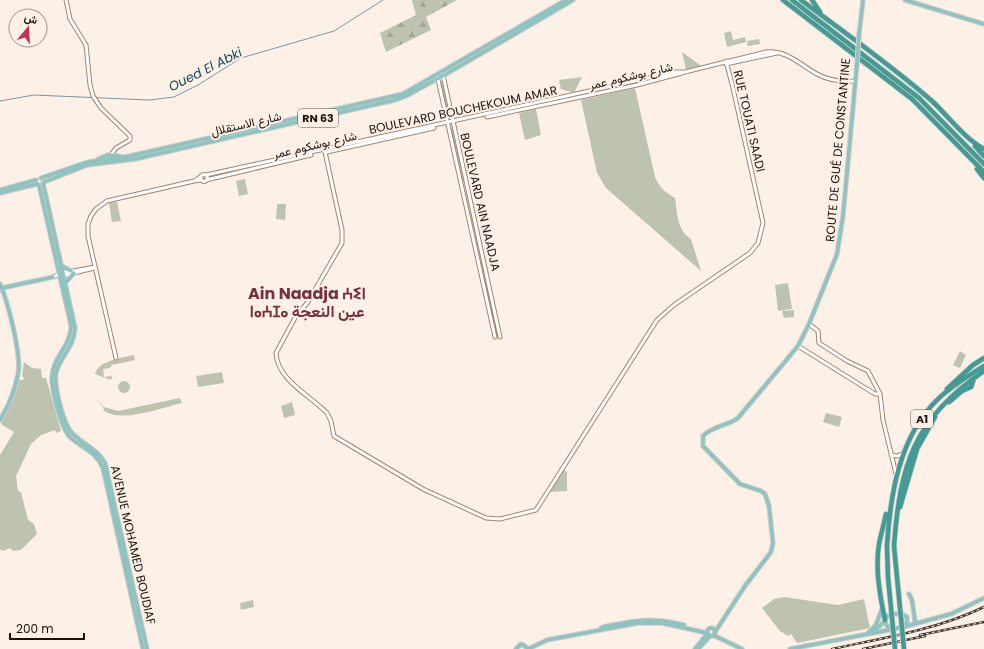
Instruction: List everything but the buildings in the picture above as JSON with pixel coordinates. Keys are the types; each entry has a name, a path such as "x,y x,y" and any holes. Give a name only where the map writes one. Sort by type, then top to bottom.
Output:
{"highway":[{"path":"782,0 900,89 984,172"},
{"path":"792,0 915,94 984,164"},
{"path":"800,0 900,74 974,142 984,149"},
{"path":"812,0 817,9 836,27"},
{"path":"948,117 984,156"},
{"path":"963,150 984,178"},
{"path":"937,400 954,381 984,358"},
{"name":"A1","path":"895,649 886,546 897,476 905,452 918,425 937,400 962,380 984,366"},
{"name":"A1","path":"904,649 894,546 897,514 904,472 929,419 954,393 984,371"},
{"path":"885,621 878,567 879,544 888,504 893,495"}],"main road":[{"name":"RN 63","path":"442,74 566,0"},
{"name":"شارع الاستقلال","path":"40,183 87,165 110,159 135,159 206,144 406,96 573,0"},
{"name":"ROUTE DE GUÉ DE CONSTANTINE","path":"710,633 722,620 744,586 772,552 773,543 767,498 761,491 745,487 732,477 703,446 703,436 710,430 732,423 738,418 798,346 809,324 838,250 863,0"},
{"path":"905,0 984,24"},
{"name":"RN 63","path":"40,183 41,178 81,164 140,154 378,101 403,94 437,77"},
{"name":"RN 63","path":"0,190 40,183"},
{"name":"RN 63","path":"0,193 40,183"},
{"name":"AVENUE MOHAMED BOUDIAF","path":"40,183 62,266 61,274 65,283 75,328 72,345 56,372 61,405 68,428 75,436 96,451 105,463 147,649"},
{"name":"AVENUE MOHAMED BOUDIAF","path":"40,183 61,274 71,331 69,341 56,362 52,374 60,419 67,434 95,455 103,468 143,649"},
{"path":"62,266 73,272 65,283"},
{"path":"0,420 18,376 19,357 1,286 53,277"},
{"path":"909,594 912,600 915,621"},
{"path":"790,649 930,621 951,614 984,598"},
{"path":"869,634 878,620 882,604"},
{"path":"869,634 891,614 901,613 915,621 930,621"},
{"path":"904,627 907,622 906,617"},
{"name":"ROUTE DE GUÉ DE CONSTANTINE","path":"710,633 712,628 722,620"},
{"path":"885,621 889,628 894,629"},
{"path":"516,649 521,644 526,646 527,649 547,640 602,628 656,622 710,633 742,649"},
{"path":"696,649 710,633"}],"street":[{"path":"66,0 70,19 86,45 91,91 96,102 130,136 130,140 116,148 110,159"},
{"path":"725,63 779,52 796,59 819,75 837,80 855,81"},
{"name":"شارع بوشكوم عمر","path":"201,179 206,180 452,123 637,85 725,63"},
{"name":"RUE TOUATI SAADI","path":"325,152 343,240 340,248 308,302 296,316 276,353 276,359 289,379 327,414 331,421 334,436 427,492 483,517 500,519 536,510 657,320 674,304 736,264 755,249 760,238 763,223 734,88 725,63"},
{"name":"BOULEVARD AIN NAADJA","path":"442,74 500,337"},
{"name":"BOULEVARD AIN NAADJA","path":"437,77 494,337"},
{"name":"BOULEVARD BOUCHEKOUM AMAR","path":"95,267 87,231 91,216 96,209 110,200 194,181 201,179 203,174 206,175 448,124"},
{"path":"206,175 206,180"},
{"path":"53,277 61,274 88,270 95,267"},
{"path":"73,272 95,267"},
{"path":"95,267 116,358"},
{"path":"88,270 97,274"},
{"path":"809,324 818,330 819,343 847,361 868,371 880,394 883,420 897,476"},
{"path":"798,346 875,394 880,394"},
{"path":"891,455 898,456 905,452"}],"green space":[{"path":"412,0 457,0 426,17 431,30 386,52 380,33 416,15"},
{"path":"731,31 733,40 745,37 746,42 727,47 724,33"},
{"path":"759,39 760,44 748,46 747,41"},
{"path":"682,52 700,65 700,67 686,70"},
{"path":"582,77 574,93 561,89 559,80"},
{"path":"440,82 442,82 451,120 449,120"},
{"path":"635,88 655,177 663,189 675,198 678,221 683,231 691,239 701,271 606,188 597,173 581,100"},
{"path":"536,109 541,135 525,140 519,113"},
{"path":"450,128 452,128 463,181"},
{"path":"245,179 248,194 239,196 236,181"},
{"path":"117,202 121,221 112,222 109,203"},
{"path":"277,204 286,204 285,220 276,219"},
{"path":"788,283 792,309 778,311 775,285"},
{"path":"794,310 794,317 784,318 782,311"},
{"path":"960,351 966,355 960,368 953,365"},
{"path":"134,355 135,360 112,365 110,368 103,369 104,377 112,376 111,380 95,374 97,369 112,360"},
{"path":"24,362 32,368 41,369 42,378 46,378 61,431 56,433 55,430 41,435 31,444 16,476 18,491 21,492 28,520 34,524 37,534 21,550 13,551 10,548 3,551 0,549 0,455 14,432 1,424 19,380 23,380 24,378 22,376"},
{"path":"222,372 224,383 198,387 196,376"},
{"path":"122,381 126,381 130,387 126,393 122,393 118,389 118,385"},
{"path":"94,396 104,407 118,411 180,398 182,403 142,413 121,416 104,411 103,407"},
{"path":"292,402 295,415 284,418 281,406"},
{"path":"826,413 842,417 839,427 823,422"},
{"path":"564,470 567,472 567,491 550,492"},
{"path":"784,597 838,605 864,599 870,628 797,643 791,634 788,636 780,631 762,608 774,599"},
{"path":"253,600 254,607 241,610 240,603"}],"waterway":[{"name":"Oued El Abki","path":"0,101 34,95 149,100 174,97 198,85 241,58 334,31 383,0"}],"railway":[{"path":"832,649 890,637 947,622 984,607"},
{"path":"920,635 984,622"},
{"path":"863,649 925,636"}],"district":[{"name":"Ain Naadja ⵄⵉⵏ ⵏⴰⵄⵊⴰ عين النعجة","path":"307,302"}]}
